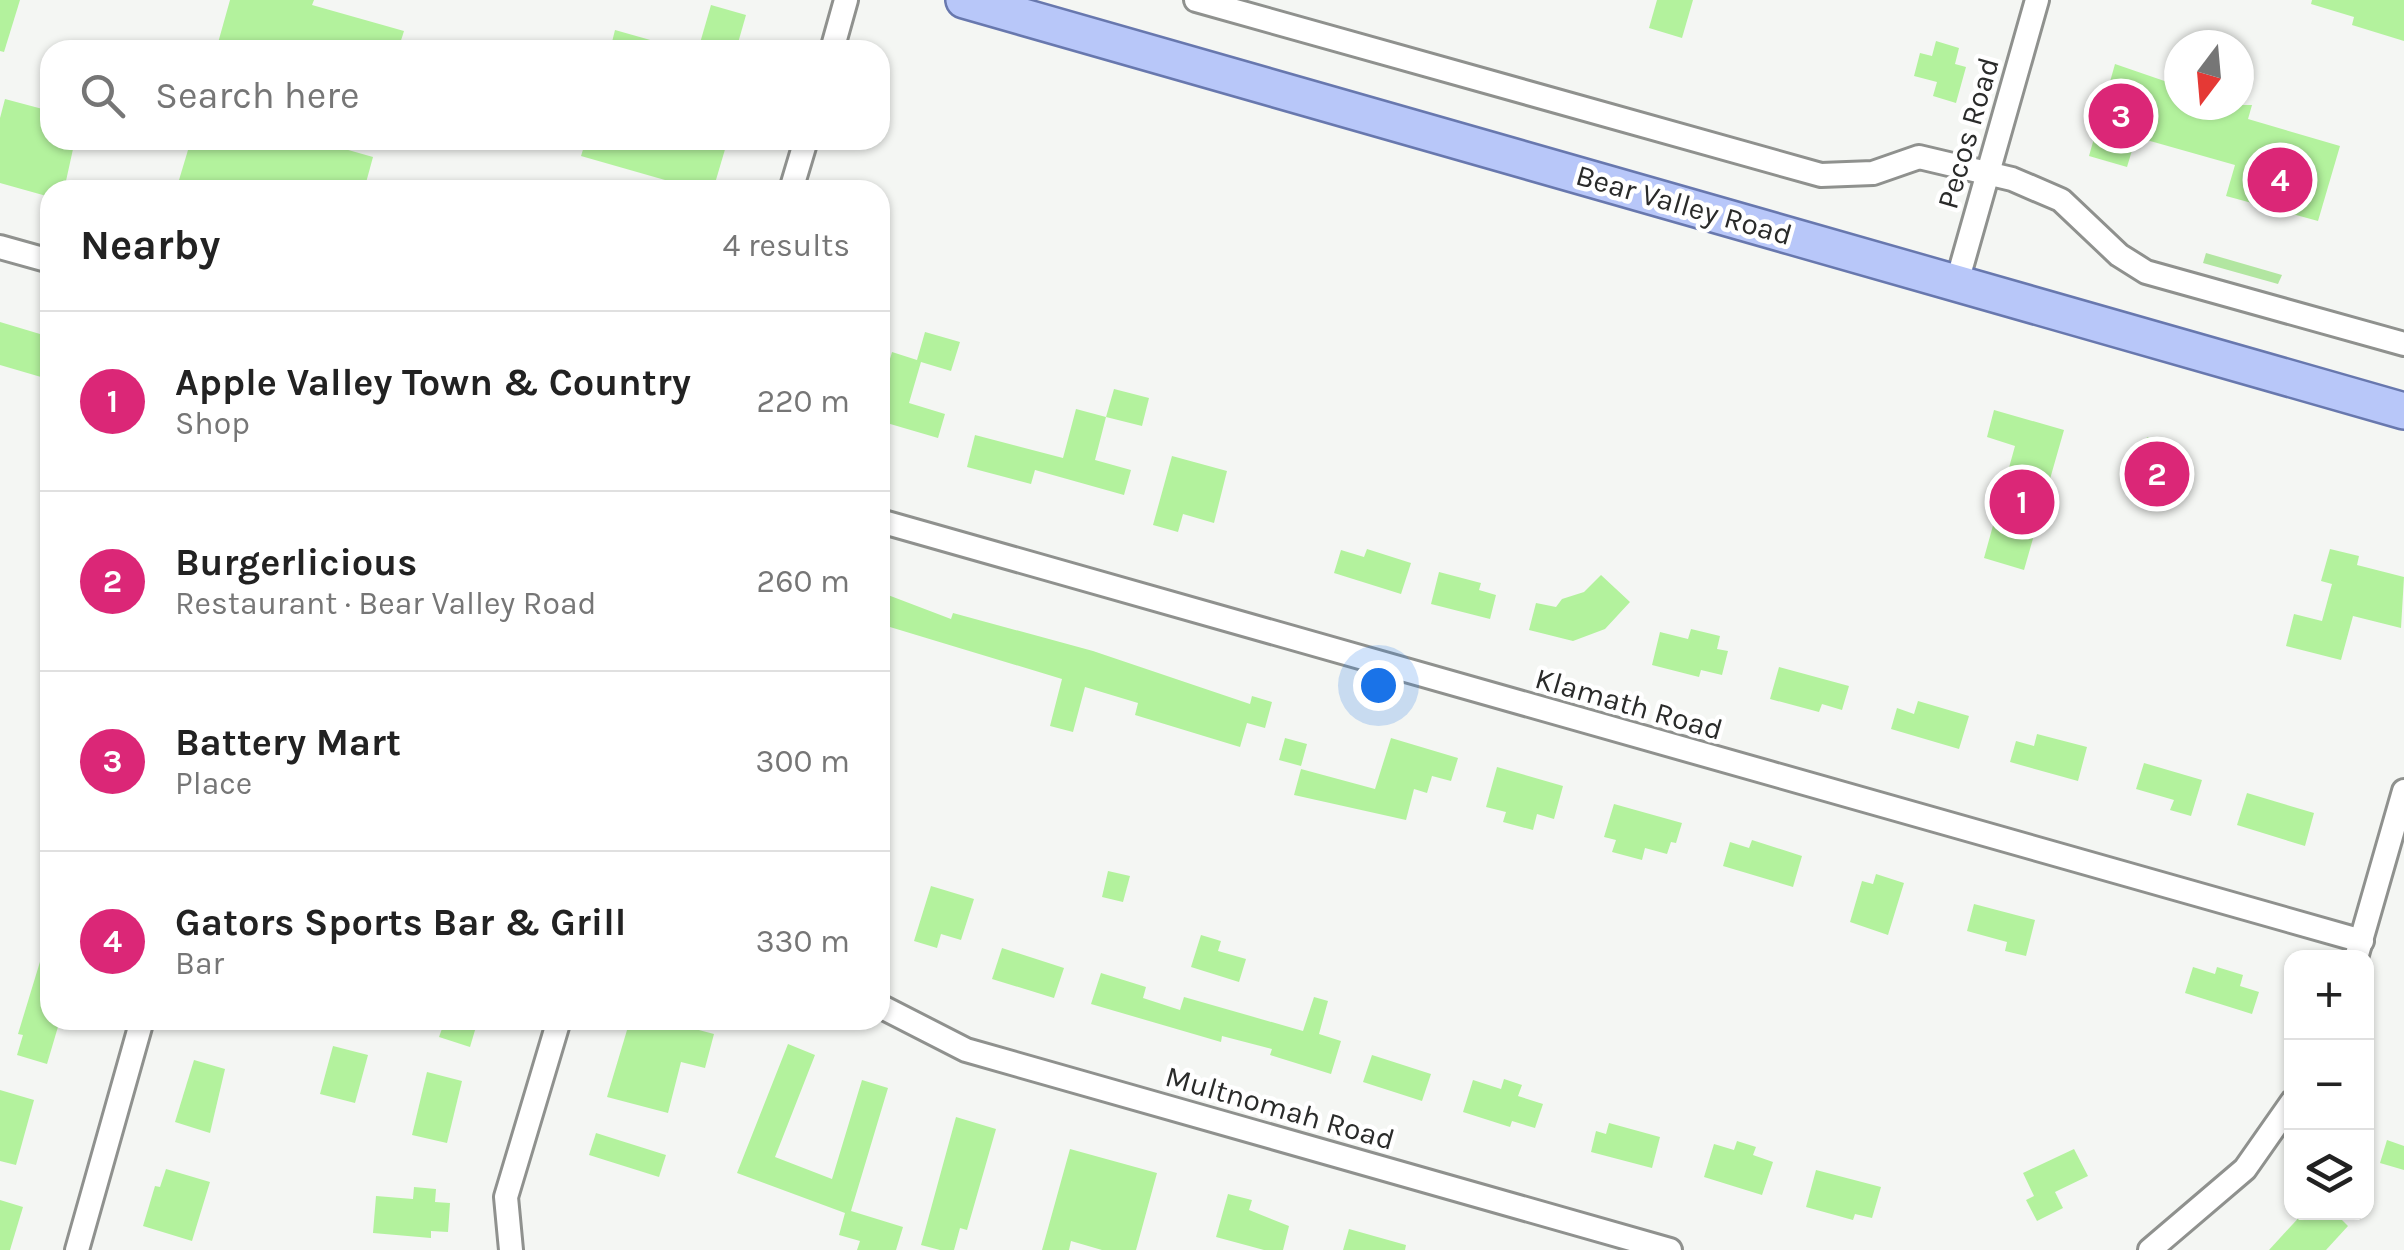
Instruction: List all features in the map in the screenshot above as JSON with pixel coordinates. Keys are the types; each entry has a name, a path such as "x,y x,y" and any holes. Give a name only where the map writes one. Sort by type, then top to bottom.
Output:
{"main road":[{"name":"Bear Valley Road","path":"964,0 2404,411"}],"street":[{"path":"835,40 846,0"},
{"path":"1196,0 1821,175 1873,172 1919,156 1987,172 2061,200 2119,255 2146,272 2404,344"},
{"name":"Pecos Road","path":"1956,282 2038,0"},
{"path":"794,180 803,150"},
{"path":"0,246 40,257"},
{"name":"Klamath Road","path":"890,524 2359,949"},
{"path":"2359,949 2404,791"},
{"name":"Multnomah Road","path":"890,1011 966,1050 1670,1250"},
{"path":"77,1250 139,1030"},
{"path":"512,1250 506,1198 556,1030"},
{"path":"2153,1250 2245,1169 2284,1113"}],"green space":[{"path":"2206,253 2282,275 2278,284 2203,263"}],"building":[{"path":"0,0 20,0 4,52 0,51"},
{"path":"230,0 314,0 312,5 404,31 401,40 219,40"},
{"path":"1657,0 1693,0 1682,38 1649,28"},
{"path":"2312,0 2404,0 2404,41 2352,25 2354,17 2311,4"},
{"path":"711,5 746,15 739,40 701,40"},
{"path":"615,30 650,40 612,40"},
{"path":"1936,41 1959,48 1955,64 1966,67 1956,103 1933,96 1937,82 1914,76 1920,53 1932,56"},
{"path":"2115,64 2164,81 2164,120 2251,120 2340,146 2318,221 2226,196 2235,165 2136,137 2127,167 2089,156"},
{"path":"5,99 40,108 40,150 73,150 66,180 40,180 40,194 0,183 0,118"},
{"path":"188,150 348,150 373,157 367,180 179,180"},
{"path":"583,150 725,150 716,180 665,180 581,156"},
{"path":"0,322 40,334 40,377 0,365"},
{"path":"925,332 960,342 951,371 921,362 909,403 945,414 938,438 890,424 892,352 917,360"},
{"path":"1114,389 1149,398 1142,426 1106,417"},
{"path":"1076,409 1106,417 1095,460 1131,470 1124,495 1035,470 1031,484 967,467 975,435 1063,458"},
{"path":"1994,410 2064,430 2024,570 1984,558 2015,446 1987,437"},
{"path":"2147,437 2184,448 2166,510 2130,500"},
{"path":"1172,456 1227,471 1214,523 1183,514 1178,532 1153,525"},
{"path":"1367,549 1411,563 1401,594 1334,573 1341,550 1364,557"},
{"path":"2330,549 2359,556 2357,565 2404,577 2401,628 2353,616 2341,660 2286,646 2294,614 2322,621 2332,584 2321,581"},
{"path":"1439,572 1481,583 1479,590 1496,595 1490,619 1431,604"},
{"path":"1601,575 1630,602 1605,629 1573,641 1529,630 1536,603 1556,607 1562,599 1584,592"},
{"path":"890,596 951,619 953,613 1093,651 1250,704 1252,696 1272,702 1265,728 1247,723 1240,747 1135,715 1138,703 1085,687 1073,732 1050,726 1062,679 890,627"},
{"path":"1691,629 1720,636 1717,649 1728,651 1722,675 1701,670 1699,677 1652,665 1660,632 1688,639"},
{"path":"1779,667 1849,686 1842,710 1822,704 1819,712 1770,699"},
{"path":"1918,701 1969,716 1959,749 1891,729 1897,708 1914,714"},
{"path":"2037,734 2087,747 2078,781 2010,762 2016,741 2034,746"},
{"path":"1285,738 1307,744 1301,766 1279,760"},
{"path":"1391,738 1458,758 1451,781 1432,776 1427,793 1414,789 1406,820 1294,795 1301,769 1375,789"},
{"path":"2144,763 2202,780 2191,816 2170,810 2174,800 2136,789"},
{"path":"1497,767 1563,786 1554,819 1537,814 1533,830 1503,822 1506,812 1486,807"},
{"path":"2247,793 2314,813 2305,846 2237,825"},
{"path":"1614,804 1682,823 1676,843 1671,842 1667,854 1645,848 1642,860 1612,852 1616,840 1604,837"},
{"path":"1752,840 1802,856 1793,887 1723,866 1730,842 1749,848"},
{"path":"1108,871 1130,876 1123,902 1102,897"},
{"path":"1876,874 1904,883 1888,935 1850,922 1862,881 1873,884"},
{"path":"931,886 974,899 961,940 941,934 937,948 914,941"},
{"path":"1974,904 2035,920 2026,956 2005,951 2007,942 1967,931"},
{"path":"1201,935 1221,941 1218,951 1246,959 1239,982 1191,967"},
{"path":"1002,948 1064,968 1054,998 992,979"},
{"path":"40,962 40,1030 57,1030 47,1064 17,1055 23,1035 18,1034"},
{"path":"2193,967 2215,974 2217,967 2243,975 2240,986 2259,992 2252,1014 2185,993"},
{"path":"1101,973 1146,987 1143,998 1180,1010 1184,997 1303,1031 1314,997 1328,1001 1319,1034 1341,1041 1331,1074 1270,1055 1272,1049 1222,1036 1221,1042 1091,1004"},
{"path":"441,1030 475,1030 470,1047 439,1037"},
{"path":"627,1030 699,1030 714,1034 705,1068 681,1062 668,1113 607,1097"},
{"path":"788,1044 815,1055 775,1157 832,1179 862,1080 888,1088 851,1211 903,1227 896,1250 857,1250 860,1241 839,1235 845,1213 737,1173"},
{"path":"333,1046 368,1055 355,1103 320,1094"},
{"path":"1372,1055 1431,1074 1422,1101 1363,1082"},
{"path":"194,1060 225,1069 210,1133 175,1122"},
{"path":"427,1072 462,1081 447,1143 412,1135"},
{"path":"1504,1079 1522,1085 1518,1096 1543,1104 1535,1128 1512,1121 1510,1127 1463,1112 1473,1080 1501,1089"},
{"path":"0,1090 34,1100 16,1165 0,1161"},
{"path":"956,1117 996,1129 967,1230 960,1228 954,1250 940,1250 921,1245"},
{"path":"1609,1123 1660,1137 1652,1168 1591,1152 1596,1131 1606,1134"},
{"path":"596,1133 666,1155 659,1177 589,1155"},
{"path":"2387,1140 2404,1146 2404,1170 2380,1163"},
{"path":"1737,1141 1756,1147 1753,1155 1773,1162 1762,1195 1704,1177 1714,1144 1734,1150"},
{"path":"1070,1149 1157,1173 1136,1250 1102,1250 1071,1241 1069,1250 1042,1250"},
{"path":"2074,1149 2088,1176 2055,1192 2063,1208 2037,1221 2026,1200 2034,1196 2023,1173"},
{"path":"166,1169 210,1182 192,1241 143,1226 155,1186 160,1187"},
{"path":"1816,1170 1881,1187 1872,1218 1855,1214 1853,1220 1806,1207"},
{"path":"414,1187 436,1189 435,1202 450,1203 448,1232 431,1231 431,1238 373,1233 376,1196 413,1199"},
{"path":"1228,1194 1252,1200 1249,1210 1289,1226 1283,1250 1264,1250 1216,1237"},
{"path":"0,1200 23,1207 10,1250 0,1250"},
{"path":"2297,1220 2342,1220 2348,1226 2326,1250 2269,1250"},
{"path":"1349,1229 1406,1245 1405,1250 1343,1250"}],"place":[{"name":"Battery Mart","path":"2121,116"},
{"name":"Gators Sports Bar & Grill","path":"2280,180"},
{"name":"Burgerlicious","path":"2157,474"},
{"name":"Apple Valley Town & Country","path":"2022,502"}]}
